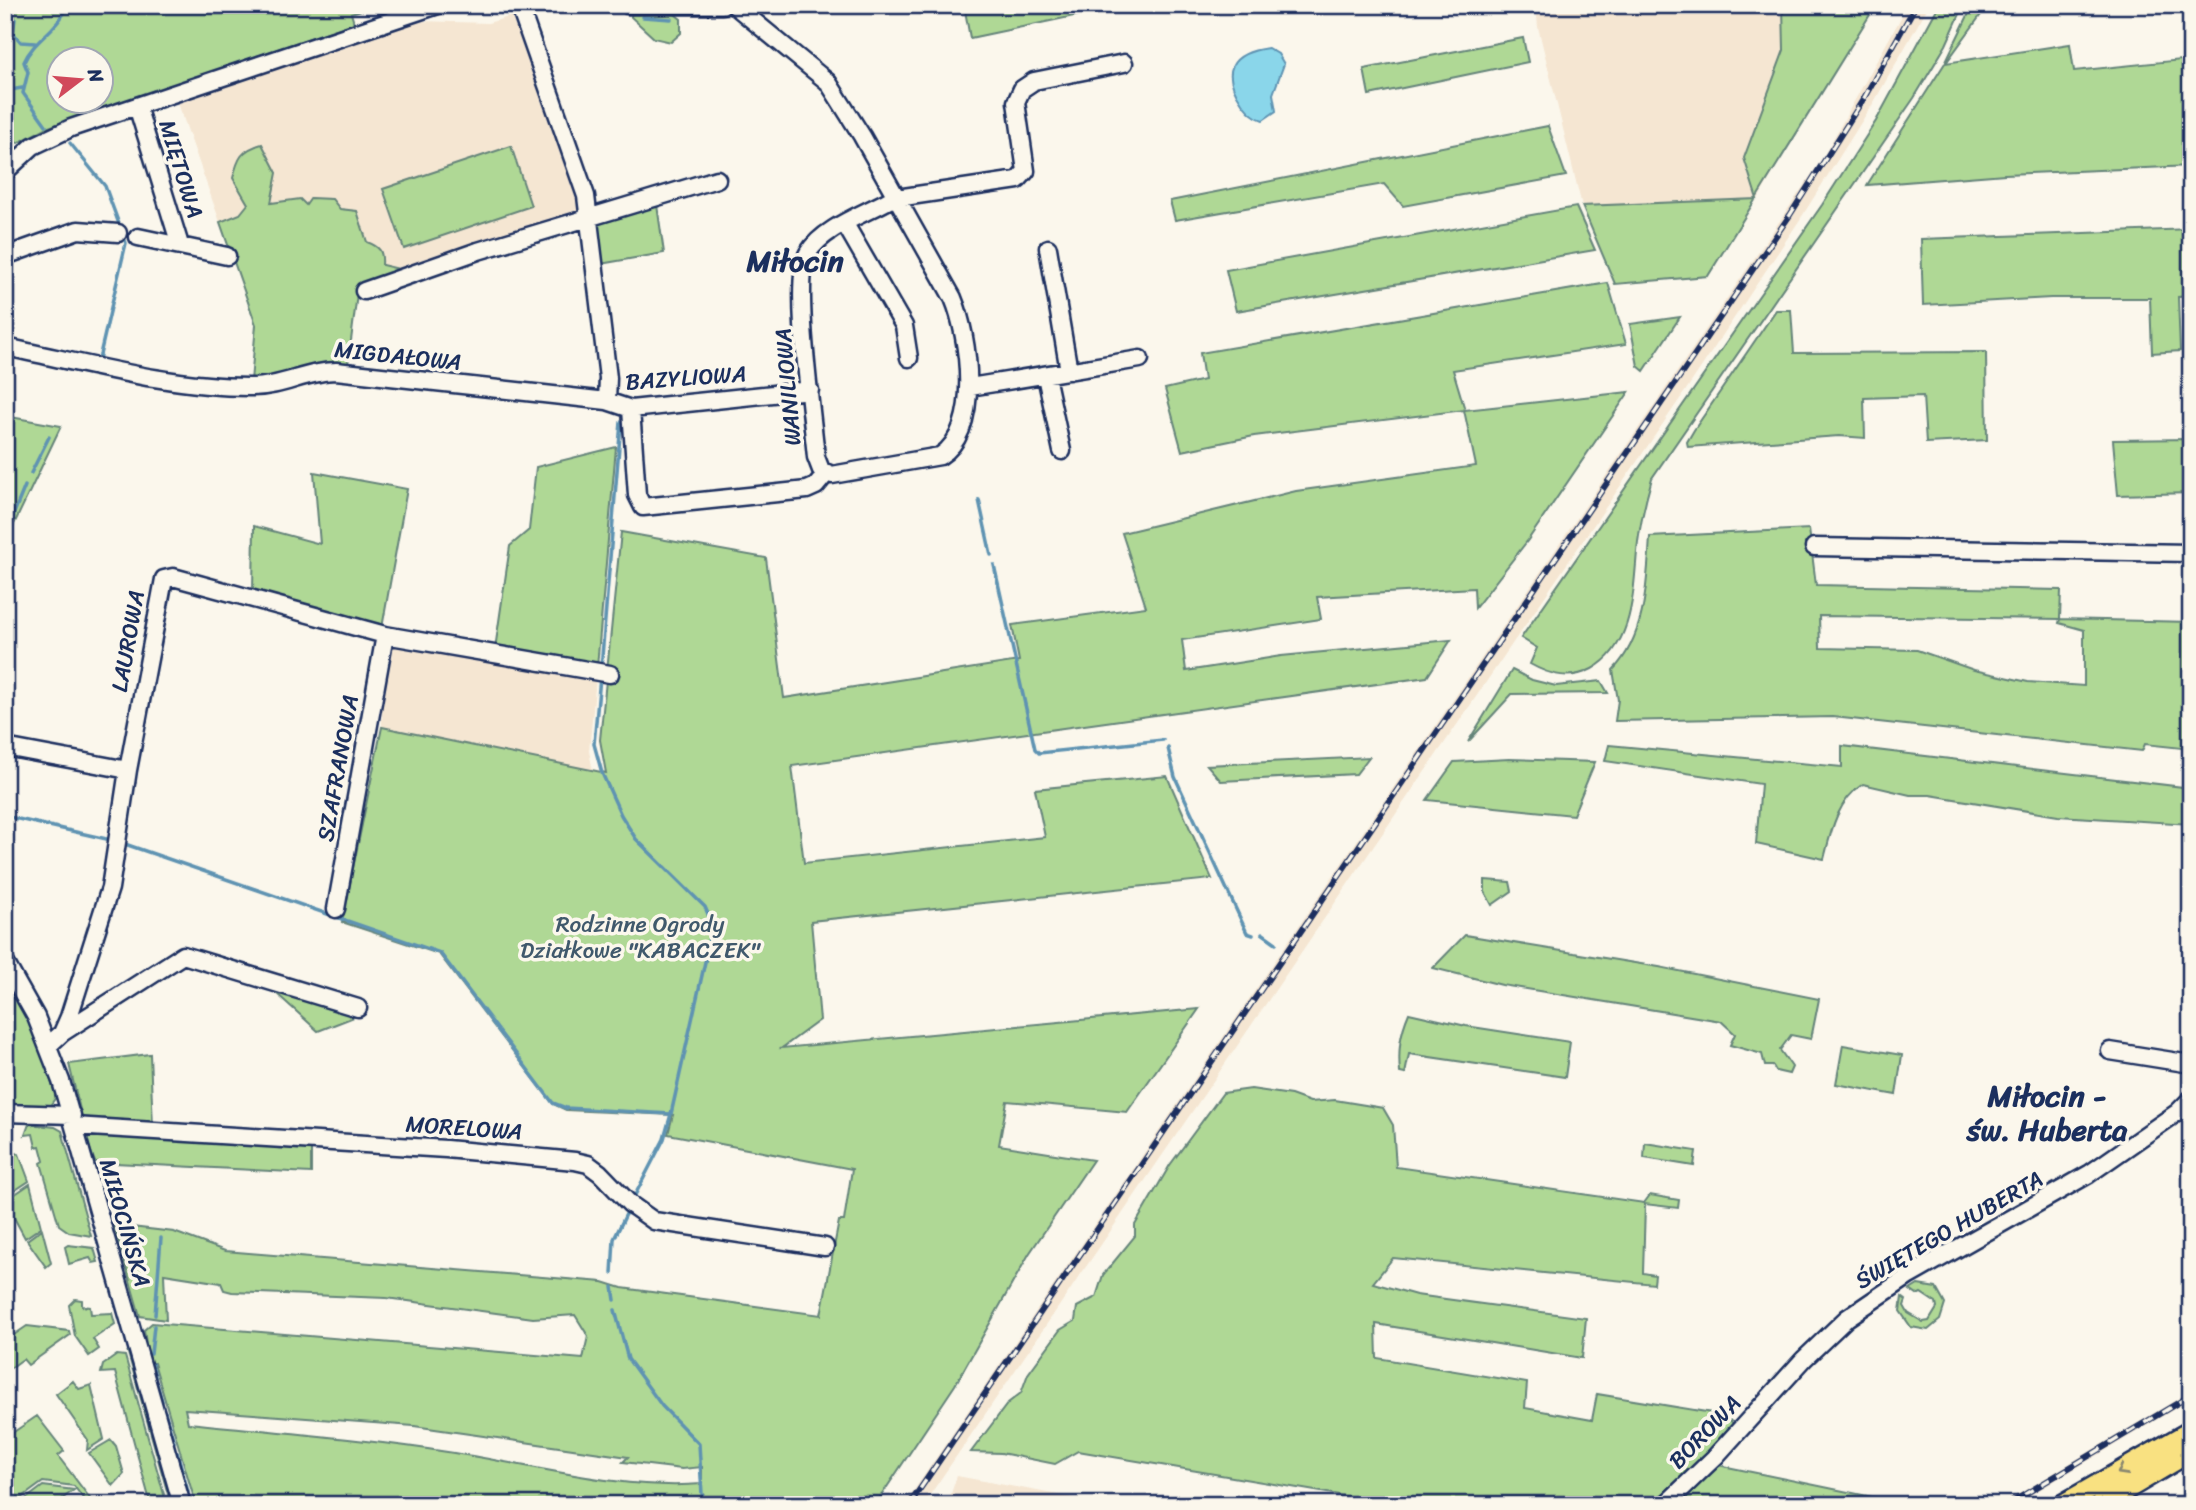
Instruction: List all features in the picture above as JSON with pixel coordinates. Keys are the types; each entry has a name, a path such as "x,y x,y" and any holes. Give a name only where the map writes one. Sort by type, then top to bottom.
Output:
{"main road":[{"path":"2062,1505 2189,1445"},
{"path":"2101,1505 2189,1445"}],"street":[{"path":"5,172 12,153 44,139 438,5"},
{"path":"519,5 591,217 608,378 607,401"},
{"path":"628,5 722,5"},
{"path":"631,409 637,495 643,507 807,490 816,486 826,474 940,456 956,440 970,387 957,306 828,82 734,5"},
{"name":"WANILIOWA","path":"826,474 821,470 816,457 810,390 802,271 807,253 815,244 845,224 897,198 1018,180 1026,171 1016,102 1022,89 1034,81 1124,63"},
{"name":"MIĘTOWA","path":"137,106 180,245"},
{"path":"364,291 478,251 718,179"},
{"path":"845,224 904,326 909,358"},
{"path":"5,256 78,230 118,233"},
{"name":"MIĘTOWA","path":"138,237 227,256"},
{"path":"1048,248 1069,372"},
{"name":"MIGDAŁOWA","path":"5,347 134,373 220,386 274,385 321,371 336,371 607,401"},
{"path":"970,387 1140,359"},
{"path":"1046,376 1062,451"},
{"name":"BAZYLIOWA","path":"607,401 631,409 810,390"},
{"path":"1814,547 2191,553"},
{"name":"LAUROWA","path":"62,1033 110,888 128,770 164,579 173,577 385,635 610,674"},
{"name":"SZAFRANOWA","path":"336,909 385,635"},
{"path":"5,747 128,770"},
{"name":"LAUROWA","path":"49,1045 62,1033 183,955 358,1008"},
{"name":"MIŁOCIŃSKA","path":"5,962 49,1045 73,1120 182,1505"},
{"path":"2110,1051 2191,1064"},
{"name":"ŚWIĘTEGO HUBERTA","path":"1777,1391 1835,1329 1878,1296 2089,1174 2191,1100"},
{"name":"MORELOWA","path":"5,1113 575,1161 588,1164 600,1173 630,1204 654,1222 825,1247"},
{"name":"BOROWA","path":"1665,1505 1777,1391"}],"shaded area":[{"path":"1536,5 1869,5 1758,199 1582,206 1538,27"},
{"path":"1908,5 1929,5 1874,102 1799,221 1686,390 923,1505 904,1505 1822,159"},
{"path":"512,16 580,210 310,303 251,381 256,324 178,103 419,21 488,23"},
{"path":"382,628 597,667 589,751 593,771 382,727"},
{"path":"2191,1391 2191,1399 2014,1505 2000,1505"},
{"path":"957,1476 1111,1505 947,1505"}],"green space":[{"path":"5,5 379,5 351,13 354,23 116,104 116,46 46,46 46,116 81,116 46,128 18,143 5,137"},
{"path":"964,5 1126,5 970,38"},
{"path":"1783,5 1876,5 1757,198 1744,158 1784,50"},
{"path":"1939,5 1964,5 1946,45 1914,98 1652,478 1639,534 1630,613 1617,645 1592,669 1576,675 1553,674 1530,664 1537,648 1521,638 1822,205 1876,121"},
{"path":"1973,5 1988,5 1946,63 2070,44 2074,71 2191,59 2191,166 2005,174 1867,185 1945,63"},
{"path":"632,11 672,12 681,19 681,33 671,42 654,38 631,17"},
{"path":"1523,38 1528,62 1369,95 1364,69"},
{"path":"1548,126 1566,176 1403,206 1384,184 1175,220 1170,201"},
{"path":"262,144 277,173 271,203 300,199 306,205 311,198 332,199 340,209 357,211 367,242 381,253 382,265 403,270 358,286 348,364 251,381 256,325 220,222 240,214 248,204 233,178 245,152"},
{"path":"511,146 531,206 404,249 383,189"},
{"path":"1756,199 1708,276 1615,284 1582,206"},
{"path":"657,205 664,253 600,264 596,228 602,221"},
{"path":"1576,207 1595,250 1236,311 1226,270"},
{"path":"2191,229 2191,296 2178,297 2180,351 2152,353 2150,298 2051,298 1923,305 1921,239"},
{"name":"Rodzinne Ogrody Działkowe \"KABACZEK\"","path":"1608,283 1626,344 1453,370 1465,410 1629,392 1528,540 1475,608 1474,588 1317,597 1321,619 1182,640 1186,671 1281,656 1451,640 1427,677 792,766 804,863 1045,837 1035,789 1167,776 1212,879 811,921 820,1020 782,1048 1199,1009 1127,1112 1007,1101 999,1145 1093,1160 1029,1254 955,1385 875,1505 196,1505 154,1363 149,1364 144,1330 152,1323 583,1359 588,1336 575,1315 533,1318 386,1298 232,1292 224,1290 221,1283 164,1274 166,1320 140,1316 114,1225 174,1232 225,1251 603,1282 622,1288 821,1315 839,1221 844,1221 852,1169 668,1134 673,1115 566,1110 553,1104 439,954 342,922 382,727 606,773 600,740 621,532 766,558 784,698 1019,661 1012,625 1146,607 1122,533 1296,491 1476,466 1464,410 1254,436 1182,451 1165,389 1204,380 1200,353","holes":["185,1409 414,1426 628,1457 623,1462 682,1469 702,1467 702,1484 641,1484 578,1476 421,1448 188,1423"]},
{"path":"1776,310 1791,310 1794,353 1986,352 1987,440 1926,443 1923,396 1864,398 1865,438 1839,436 1688,447 1687,442 1694,430"},
{"path":"1680,317 1644,371 1638,366 1630,324"},
{"path":"5,416 61,426 6,541 5,541"},
{"path":"2191,439 2191,493 2118,495 2113,440"},
{"path":"616,447 597,667 495,649 510,546 529,530 536,467"},
{"path":"314,472 407,489 382,628 253,592 254,526 320,544"},
{"path":"1809,529 1816,585 2061,590 2060,619 2191,622 2191,749 2145,744 2142,751 1833,717 1615,721 1618,700 1613,670 1632,641 1643,608 1650,537","holes":["1819,616 2060,619 2059,623 2084,630 2084,686 2028,682 1974,670 1917,650 1820,648"]},
{"path":"1512,670 1532,680 1556,686 1601,681 1608,693 1512,694 1468,742"},
{"path":"1609,745 1842,767 1842,746 2191,788 2191,824 2058,816 1930,795 1910,795 1863,784 1841,808 1824,859 1756,844 1761,784 1605,761"},
{"path":"1369,757 1356,774 1221,781 1207,765"},
{"path":"1509,759 1595,762 1573,815 1427,800 1454,762"},
{"path":"1485,880 1510,882 1512,891 1492,905 1485,892"},
{"path":"1465,935 1659,967 1819,999 1811,1039 1791,1035 1780,1050 1792,1067 1789,1074 1776,1071 1773,1066 1765,1066 1762,1054 1730,1045 1735,1034 1721,1021 1502,985 1433,968"},
{"path":"5,977 38,1040 56,1097 49,1107 5,1103"},
{"path":"275,981 356,1011 354,1017 318,1031 276,993"},
{"path":"1409,1013 1466,1026 1570,1042 1565,1077 1409,1054 1405,1074 1400,1073 1400,1042"},
{"path":"1843,1045 1902,1055 1896,1095 1836,1084"},
{"path":"150,1054 153,1127 97,1123 82,1118 69,1064"},
{"path":"1251,1089 1291,1095 1310,1102 1335,1100 1383,1108 1393,1125 1396,1167 1644,1203 1650,1195 1679,1200 1678,1208 1645,1204 1643,1273 1655,1275 1654,1284 1393,1258 1373,1283 1416,1295 1586,1318 1582,1358 1376,1324 1377,1358 1527,1383 1525,1408 1592,1420 1597,1394 1724,1415 1736,1426 1651,1505 1398,1505 1078,1451 1055,1464 1001,1453 971,1452 1008,1403 1021,1393 1028,1374 1060,1330 1075,1321 1077,1307 1096,1297 1103,1275 1135,1236 1135,1225 1170,1165 1223,1093"},
{"path":"29,1124 55,1127 62,1131 91,1236 69,1232 59,1225 41,1163 44,1161 40,1146 36,1147 33,1134 25,1135"},
{"path":"89,1134 311,1144 311,1173 95,1162 87,1141"},
{"path":"1645,1143 1696,1151 1694,1166 1644,1158"},
{"path":"5,1150 19,1154 29,1181 5,1197"},
{"path":"30,1184 41,1227 25,1238 5,1201"},
{"path":"42,1229 51,1263 46,1267 27,1240"},
{"path":"68,1245 94,1248 98,1262 93,1263 90,1258 69,1264 65,1247"},
{"path":"1918,1285 1936,1288 1945,1304 1940,1320 1928,1330 1911,1327 1900,1311 1902,1297 1906,1300 1904,1306 1908,1313 1923,1322 1929,1321 1937,1308 1936,1303 1921,1293 1917,1295 1910,1290"},
{"path":"75,1299 82,1300 82,1306 90,1307 91,1314 112,1313 115,1324 93,1339 99,1349 89,1356 75,1336 69,1305"},
{"path":"27,1326 69,1331 70,1335 28,1365 23,1359 5,1372 5,1341"},
{"path":"128,1353 132,1356 176,1505 171,1505"},
{"path":"117,1355 125,1356 167,1505 151,1505 115,1372 101,1373 103,1365"},
{"path":"73,1381 79,1389 91,1385 104,1439 87,1450 88,1440 56,1394"},
{"path":"37,1416 64,1451 58,1456 95,1505 88,1505 74,1486 43,1482 17,1501 5,1484 5,1438"},
{"path":"111,1440 116,1446 124,1474 113,1486 89,1453"},
{"path":"1713,1464 1877,1498 1909,1499 1929,1505 1671,1505"},
{"path":"43,1486 74,1490 54,1505 18,1505"}],"water":[{"path":"1268,48 1278,54 1284,64 1273,94 1276,111 1263,120 1251,113 1242,103 1235,92 1231,73 1233,65 1245,54"}],"waterway":[{"path":"46,125 23,93 28,72 24,62 33,48 60,20 64,13 61,5"},
{"path":"7,6 15,19 13,33 21,42 35,43"},
{"path":"643,17 671,19"},
{"path":"5,91 22,88"},
{"path":"70,143 105,186 126,243 99,359"},
{"path":"601,669 621,422"},
{"path":"31,473 49,437"},
{"path":"5,535 25,486"},
{"path":"979,500 991,555"},
{"path":"994,565 1035,749 1039,753 1163,740"},
{"path":"600,677 594,744 602,773 621,815 636,839 705,907 711,921 707,953 664,1139 633,1199"},
{"path":"1168,748 1175,777 1247,933 1253,935"},
{"path":"5,816 111,840"},
{"path":"122,843 440,953 553,1103 566,1108 671,1114"},
{"path":"1262,933 1276,943"},
{"path":"612,1273 614,1239 628,1210"},
{"path":"155,1315 161,1238"},
{"path":"613,1287 615,1300"},
{"path":"615,1310 628,1359 662,1406 699,1444 702,1494 706,1505"},
{"path":"151,1354 154,1326"},
{"path":"152,1364 155,1377"},
{"path":"157,1384 162,1401"},
{"path":"165,1412 174,1442"},
{"path":"177,1452 188,1492"}],"railway":[{"path":"909,1505 1790,215 1864,98 1916,5"},
{"path":"2007,1505 2191,1395"}],"district":[{"name":"Miłocin","path":"795,261"},
{"name":"Miłocin - św. Huberta","path":"2047,1113"}]}
